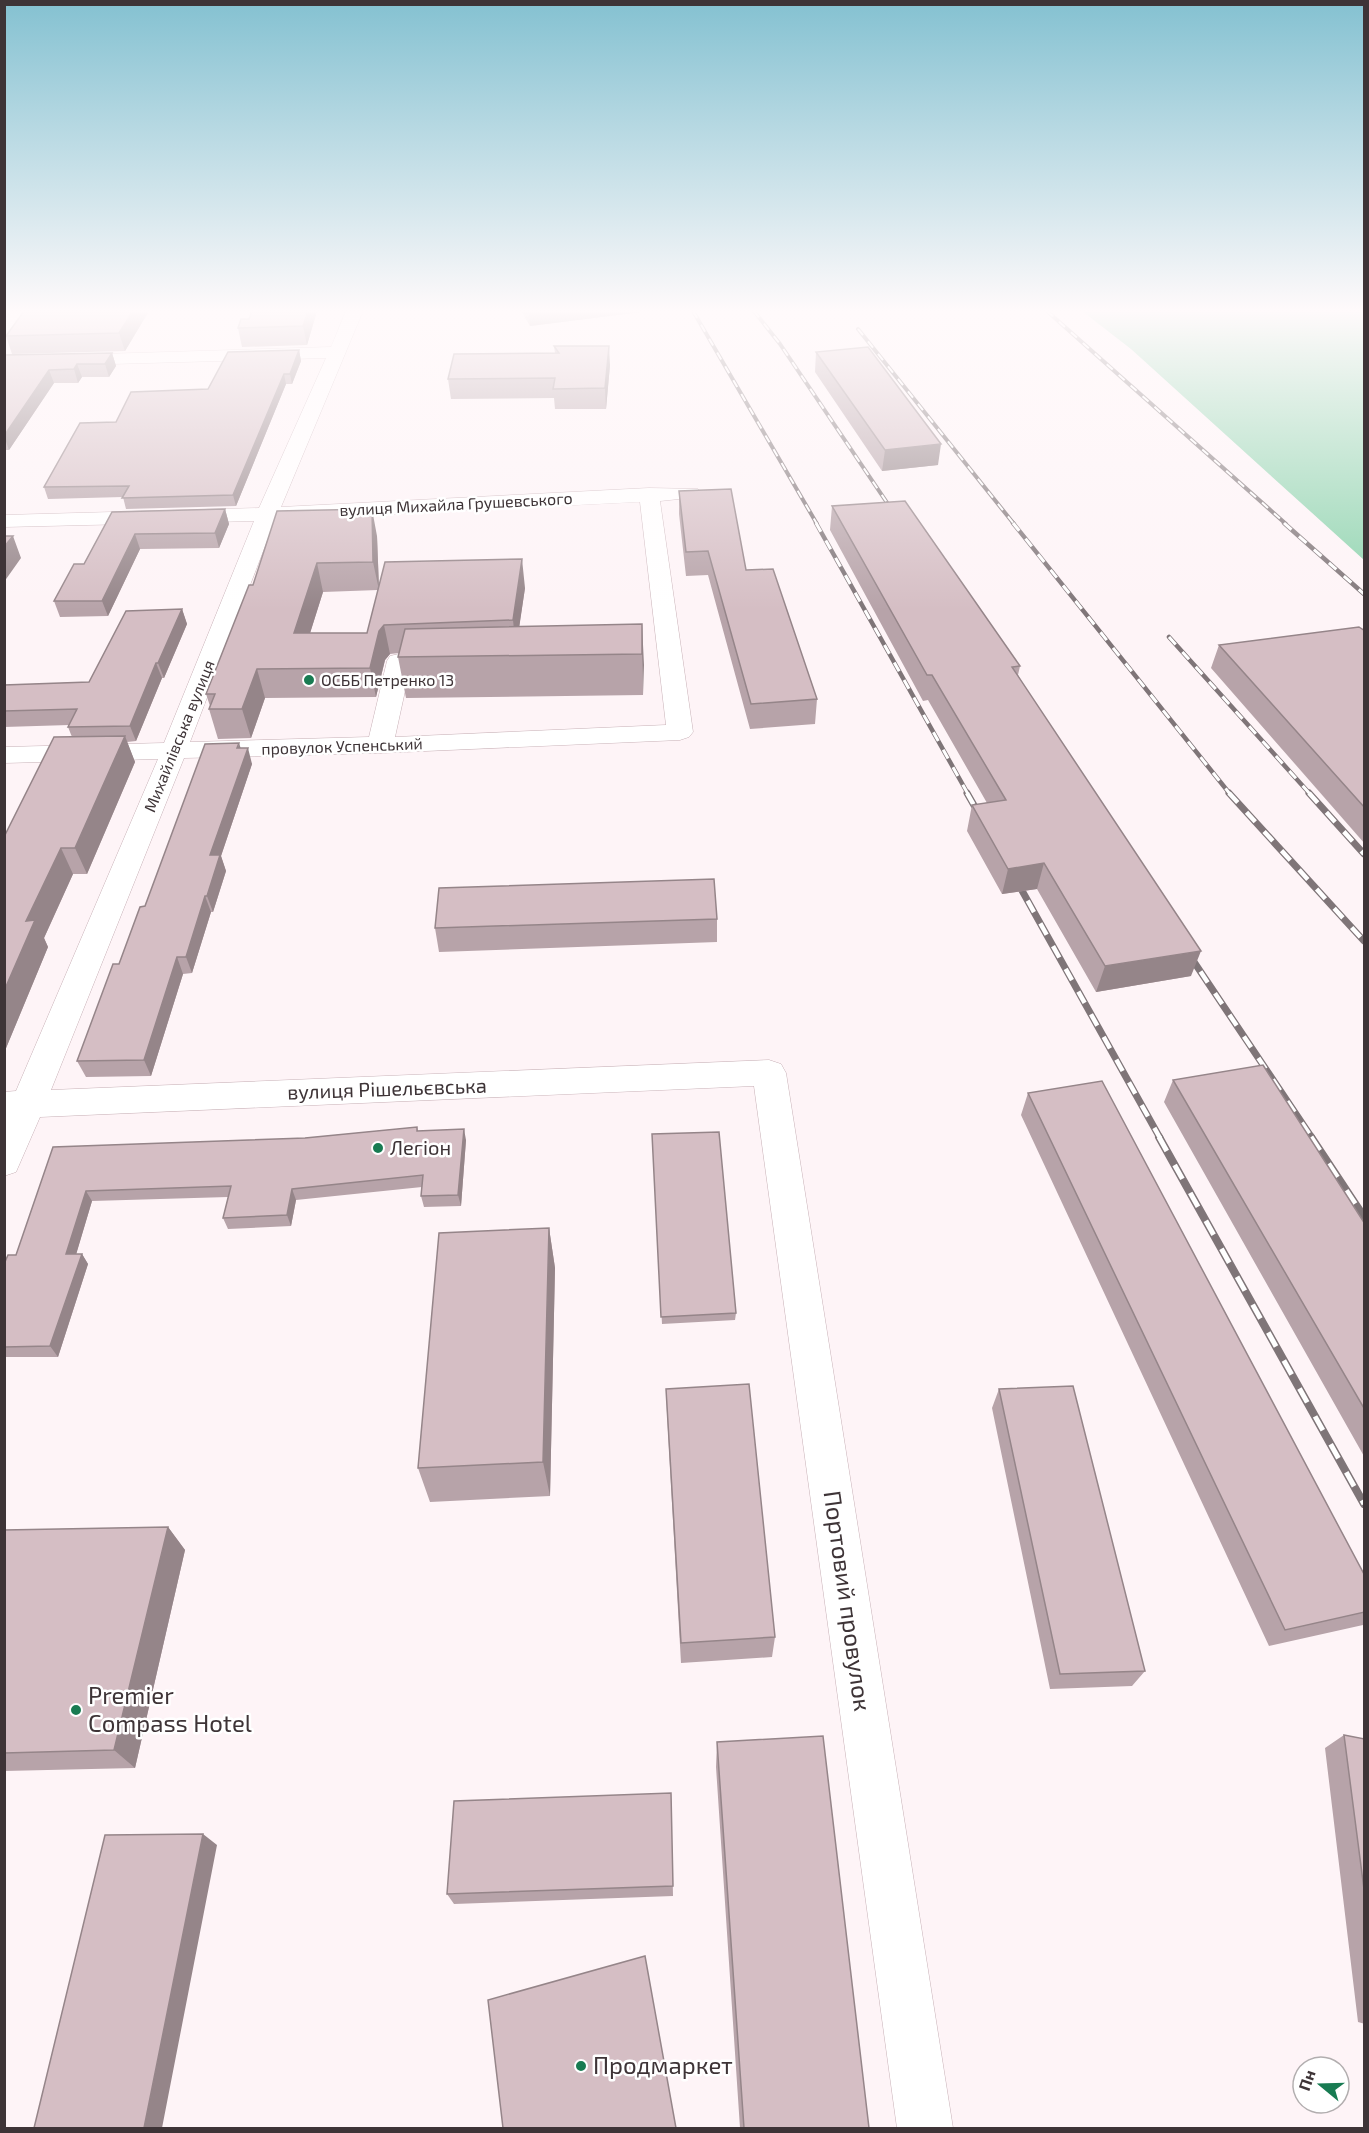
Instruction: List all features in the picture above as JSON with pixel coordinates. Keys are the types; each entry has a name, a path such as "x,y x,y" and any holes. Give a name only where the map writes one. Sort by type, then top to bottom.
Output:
{"street":[{"name":"Михайлівська вулиця","path":"4,1162 16,1105 174,751 267,514 312,411"},
{"name":"вулиця Михайла Грушевського","path":"4,521 267,514 691,493"},
{"name":"провулок Успенський","path":"4,755 380,745 680,732 658,654 649,494"},
{"path":"380,745 399,661 469,659"},
{"name":"вулиця Рішельєвська","path":"16,1105 769,1073"},
{"name":"Портовий провулок","path":"769,1073 925,2128"}],"shaded area":[{"path":"1199,411 1364,411 1364,560"}],"building":[{"path":"4,411 21,411 4,436"},
{"path":"122,411 269,411 233,495 122,498 129,486 44,487 80,423 116,422"},
{"path":"857,411 916,411 941,444 885,450"},
{"path":"731,489 746,570 773,569 817,699 751,704 708,551 686,552 679,491"},
{"path":"905,501 1020,666 1012,667 1201,951 1105,966 1044,863 1008,869 972,805 1006,800 932,675 927,675 832,506"},
{"path":"225,509 215,533 135,534 102,601 54,601 74,564 84,564 112,512"},
{"path":"372,509 373,562 317,563 294,633 367,633 385,562 522,559 513,620 384,625 379,631 370,668 257,669 242,709 209,709 215,694 206,694 249,585 253,585 277,511"},
{"path":"4,536 13,536 4,547"},
{"path":"182,609 158,663 156,663 130,726 68,727 77,709 4,711 4,685 89,682 126,611"},
{"path":"642,624 642,654 398,657 405,629"},
{"path":"1359,627 1365,631 1365,808 1219,645"},
{"path":"125,736 75,848 61,848 26,921 35,920 4,991 4,837 54,737"},
{"path":"239,743 237,748 248,748 210,855 220,855 186,957 177,957 144,1060 77,1061 113,964 119,964 140,907 145,906 205,744"},
{"path":"714,879 717,919 435,928 439,888"},
{"path":"1263,1065 1365,1224 1365,1410 1173,1080"},
{"path":"1102,1081 1365,1576 1365,1612 1285,1630 1028,1093"},
{"path":"417,1127 417,1131 464,1129 458,1195 421,1196 423,1175 292,1189 287,1215 223,1218 231,1186 86,1191 66,1254 82,1254 50,1346 4,1347 4,1264 8,1255 16,1255 53,1147 305,1138"},
{"path":"719,1132 736,1313 661,1317 652,1134"},
{"path":"549,1228 543,1462 418,1468 439,1233"},
{"path":"749,1384 775,1637 681,1643 666,1389"},
{"path":"1073,1386 1145,1671 1060,1674 999,1389"},
{"name":"Premier Compass Hotel","path":"168,1527 114,1750 4,1753 4,1530"},
{"path":"1344,1735 1365,1739 1365,1897"},
{"path":"823,1736 869,2128 744,2128 717,1742"},
{"path":"671,1793 673,1886 447,1894 454,1801"},
{"path":"203,1834 144,2128 34,2128 105,1835"},
{"name":"Продмаркет","path":"645,1956 676,2128 503,2128 488,2000"}],"railway":[{"path":"751,411 817,524"},
{"path":"825,411 896,516"},
{"path":"923,411 1014,524"},
{"path":"1159,411 1286,524"},
{"path":"816,523 968,794"},
{"path":"1013,523 1230,794"},
{"path":"1284,523 1364,594"},
{"path":"1169,637 1310,794"},
{"path":"967,793 983,821"},
{"path":"1229,793 1364,941"},
{"path":"1309,793 1364,854"},
{"path":"1015,878 1160,1138"},
{"path":"1186,950 1312,1138"},
{"path":"1159,1137 1364,1504"},
{"path":"1311,1137 1364,1217"}],"place":[{"name":"ОСББ Петренко 13","path":"309,680"},
{"name":"Легіон","path":"378,1148"},
{"name":"Premier Compass Hotel","path":"76,1710"},
{"name":"Продмаркет","path":"581,2066"}]}
